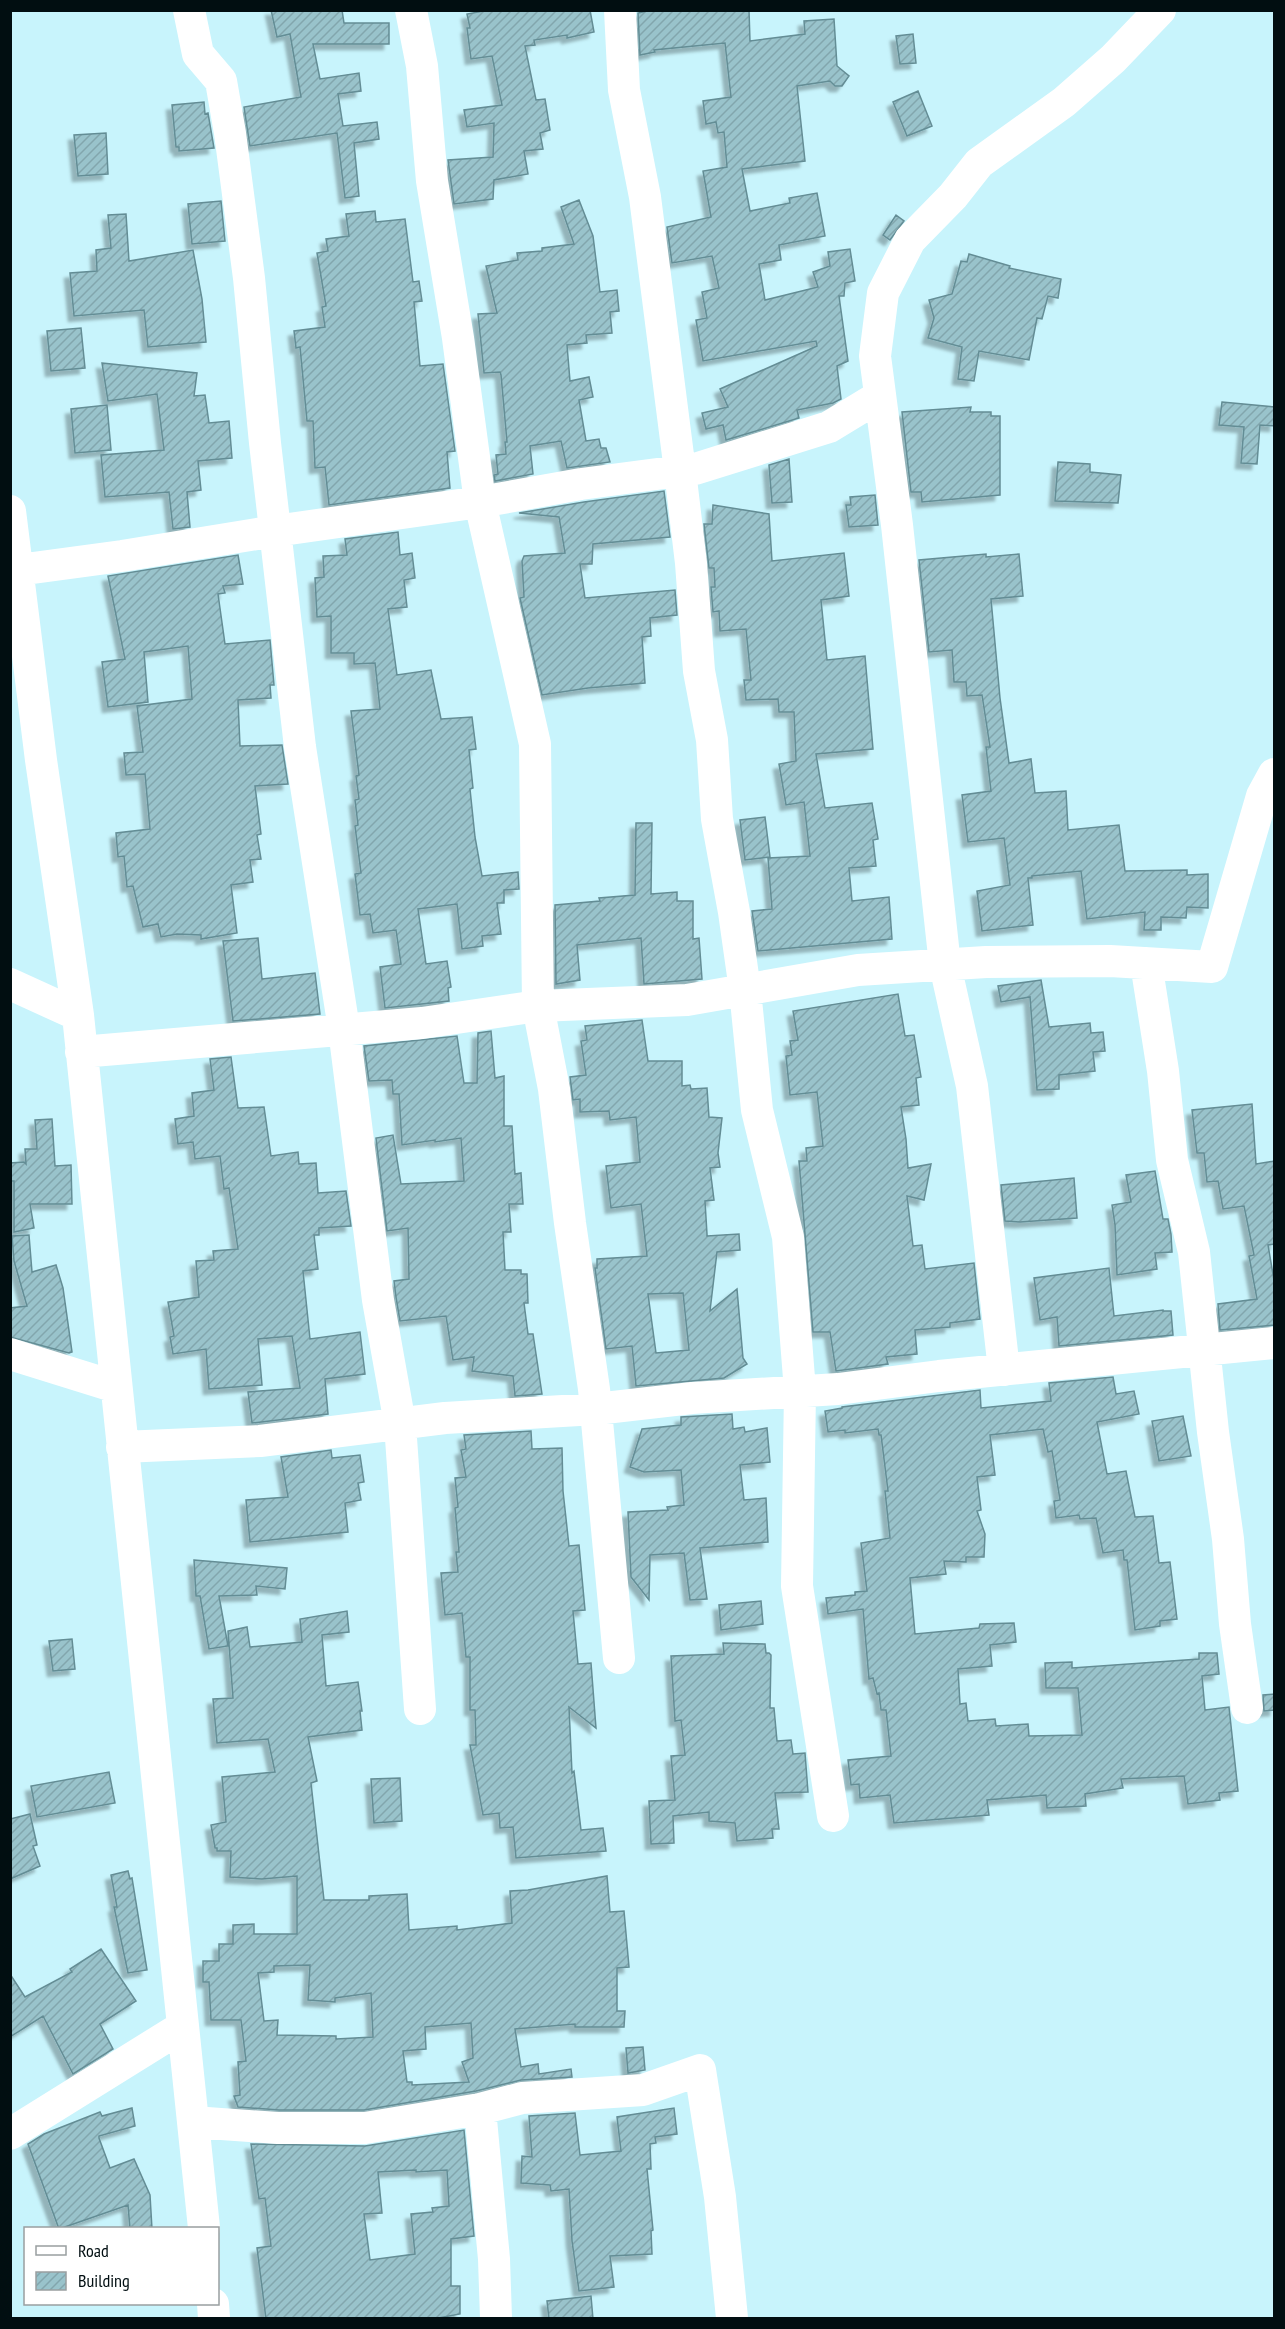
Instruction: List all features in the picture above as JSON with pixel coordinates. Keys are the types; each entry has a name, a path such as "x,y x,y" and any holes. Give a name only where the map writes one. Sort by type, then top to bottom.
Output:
{"street":[{"path":"189,10 198,54 221,81 249,278 300,747 344,1029 378,1300 400,1424 420,1709"},
{"path":"411,10 422,66 432,181 458,338 480,502 536,744 538,1006 554,1089 596,1409 619,1658"},
{"path":"620,10 624,90 645,197 680,471 691,564 699,671 712,740 717,819 745,990 757,1110 788,1237 800,1391 797,1586 833,1816"},
{"path":"1004,1370 972,1086 945,965 898,537 875,356 883,293 910,240 952,196 979,163 1064,102 1113,59 1160,10"},
{"path":"18,570 480,502 581,484 695,469 830,427 880,396"},
{"path":"10,511 41,760 78,1015 204,2227"},
{"path":"81,1052 422,1023 538,1006 687,1000 858,970 986,962 1110,961 1212,967 1262,796 1275,774"},
{"path":"1146,963 1163,1071 1172,1160 1194,1252 1228,1539 1235,1624 1247,1708"},
{"path":"10,984 78,1015"},
{"path":"122,1447 260,1441 445,1418 596,1409 692,1398 838,1389 1275,1343"},
{"path":"10,1354 116,1387"},
{"path":"10,2134 182,2027"},
{"path":"192,2122 278,2128 365,2128 480,2109 522,2098 643,2090 700,2070 720,2197 732,2319"},
{"path":"480,2109 494,2259 496,2319"}],"building":[{"path":"271,10 342,10 344,23 389,23 389,44 313,44 320,79 359,73 361,91 338,94 343,126 377,122 379,139 354,143 359,196 345,198 337,133 250,146 244,107 301,97 290,34 277,37"},
{"path":"489,10 590,10 594,32 567,38 567,35 534,40 535,45 525,46 536,100 545,99 550,130 540,133 543,149 524,151 528,174 494,180 493,199 454,204 448,160 493,157 494,123 467,127 464,110 502,105 492,56 471,59 467,14"},
{"path":"652,10 749,10 750,41 805,34 804,21 834,19 837,66 849,76 842,86 835,86 830,81 797,86 805,161 742,169 750,211 790,203 789,198 817,193 825,236 779,245 781,260 759,264 765,300 818,287 813,272 830,266 828,252 850,249 855,281 845,283 844,296 839,296 848,361 837,366 841,399 833,403 797,410 799,418 726,440 723,425 706,429 702,413 728,407 720,389 817,346 816,341 703,361 696,320 707,318 702,292 719,288 712,256 672,263 667,227 711,217 703,171 727,167 724,132 718,133 716,122 706,124 703,101 731,97 725,43 654,50 655,52 640,55 638,13"},
{"path":"913,34 916,63 900,64 896,36"},
{"path":"918,91 932,126 907,136 893,102"},
{"path":"204,102 214,148 179,151 179,147 176,147 172,105"},
{"path":"106,133 108,174 78,176 74,135"},
{"path":"579,200 593,236 600,292 617,290 619,311 610,312 612,333 586,335 587,343 567,345 570,381 589,377 593,397 579,400 586,441 599,439 601,448 606,448 610,462 567,468 561,441 530,446 533,474 495,481 494,475 498,474 496,455 506,454 505,442 507,442 500,372 484,373 478,314 497,313 486,266 518,260 517,253 542,251 542,248 574,244 561,207"},
{"path":"221,201 225,241 192,244 188,204"},
{"path":"375,211 376,222 405,219 413,282 419,281 422,301 414,302 420,366 443,364 455,451 447,452 450,488 329,505 325,467 315,468 313,421 307,421 300,347 296,348 294,331 325,327 322,307 326,306 317,253 328,251 326,239 349,236 346,214"},
{"path":"126,214 129,261 193,250 202,299 206,342 148,347 144,310 74,316 70,273 97,271 96,250 111,248 108,215"},
{"path":"896,215 904,221 890,240 883,235"},
{"path":"969,254 1010,266 1009,268 1061,279 1058,298 1048,296 1042,319 1037,318 1029,360 979,351 974,381 958,379 962,347 928,338 934,318 929,300 952,294 961,261 967,262"},
{"path":"81,328 85,368 51,371 47,331"},
{"path":"102,363 197,373 194,396 205,395 209,423 229,421 232,458 198,461 201,490 187,492 190,527 173,529 169,492 105,497 101,455 164,450 157,394 108,401"},
{"path":"1222,402 1275,407 1275,426 1260,425 1257,464 1241,463 1244,427 1219,425"},
{"path":"107,405 111,450 75,453 71,409"},
{"path":"971,407 970,412 991,412 991,416 1000,416 1000,495 922,502 921,492 911,492 902,412"},
{"path":"789,459 792,502 772,503 769,465"},
{"path":"1058,462 1090,464 1090,472 1121,475 1118,503 1055,501"},
{"path":"664,491 670,537 593,544 592,564 580,564 585,598 675,590 677,615 650,618 651,636 642,637 645,683 542,695 520,598 524,597 522,561 524,556 565,553 559,517 519,513"},
{"path":"875,495 878,525 849,527 846,505 851,505 850,497"},
{"path":"713,505 769,514 772,561 844,553 849,596 821,600 827,660 865,656 873,749 816,754 825,808 872,803 878,839 873,840 876,866 849,868 852,901 889,897 892,939 758,951 752,911 772,909 768,858 810,856 804,802 786,805 779,764 796,761 794,712 779,712 778,699 746,700 744,680 751,680 746,629 720,631 719,611 713,612 711,587 715,587 714,568 709,568 704,524 712,524"},
{"path":"398,532 400,555 412,553 415,578 404,580 407,607 388,609 397,675 431,670 441,719 472,717 476,749 469,750 473,788 470,789 482,876 518,872 519,889 504,890 504,903 497,903 501,934 482,936 483,946 462,949 457,904 418,909 426,964 447,961 451,987 448,988 449,1001 385,1008 380,967 401,964 396,930 373,933 370,914 360,915 355,874 361,873 355,826 358,825 355,800 359,799 356,776 359,775 351,711 380,709 375,663 354,664 354,653 331,653 331,616 317,617 315,578 324,577 323,556 347,555 345,539"},
{"path":"986,554 986,557 1019,554 1023,596 991,599 1000,698 1009,763 1031,759 1035,793 1066,791 1068,830 1119,825 1125,871 1187,870 1187,875 1208,874 1208,908 1187,907 1186,918 1161,917 1161,930 1144,930 1145,912 1087,919 1081,871 1028,878 1033,925 982,931 977,891 1010,885 1004,838 968,842 962,795 991,791 986,747 990,747 982,695 967,696 966,682 954,682 952,650 929,652 919,560"},
{"path":"238,555 243,584 223,586 225,593 218,594 225,644 270,640 274,685 270,685 271,698 238,700 240,746 282,745 288,784 255,786 261,834 257,835 261,859 250,860 253,882 231,885 237,933 201,939 201,935 177,934 161,937 158,924 143,927 133,886 127,887 124,856 118,857 116,833 150,829 145,774 126,775 124,753 143,752 137,706 192,699 188,646 144,652 148,702 108,707 102,662 125,659 108,576"},
{"path":"765,817 770,857 745,860 740,820"},
{"path":"636,823 652,823 651,894 677,892 677,901 693,901 693,939 699,938 702,979 644,984 641,938 577,945 580,980 556,984 555,905 635,895"},
{"path":"258,938 262,979 315,973 320,1014 233,1021 223,941"},
{"path":"1041,980 1049,1027 1090,1023 1091,1033 1103,1032 1105,1051 1093,1052 1095,1071 1059,1075 1059,1089 1037,1090 1030,997 1001,1002 998,986"},
{"path":"898,994 905,1036 914,1035 921,1077 916,1078 919,1105 901,1107 908,1168 931,1164 924,1200 907,1196 913,1246 922,1245 925,1269 974,1263 980,1319 950,1323 950,1327 915,1330 917,1354 886,1357 888,1364 836,1371 830,1332 813,1332 799,1161 807,1161 806,1148 823,1146 817,1092 790,1095 786,1056 792,1055 790,1041 798,1040 793,1011"},
{"path":"642,1020 648,1061 682,1061 682,1086 690,1085 691,1089 707,1088 709,1117 722,1118 718,1153 720,1167 710,1168 714,1200 705,1201 707,1236 739,1234 740,1250 717,1252 710,1311 737,1289 743,1358 747,1364 724,1378 636,1386 632,1346 606,1349 595,1268 597,1268 597,1259 647,1256 641,1204 611,1208 606,1166 640,1162 636,1117 610,1120 609,1111 580,1112 580,1099 573,1100 570,1077 586,1075 581,1041 587,1040 585,1026","holes":["683,1293 689,1350 656,1353 648,1294"]},
{"path":"491,1031 495,1078 504,1076 504,1126 512,1126 515,1174 521,1173 523,1204 509,1204 511,1232 503,1232 505,1270 521,1270 521,1274 527,1274 528,1303 524,1303 528,1334 533,1334 542,1394 515,1396 513,1376 472,1371 474,1357 453,1360 446,1316 400,1321 396,1297 394,1281 409,1279 408,1228 387,1231 376,1138 393,1135 401,1184 464,1181 461,1138 402,1145 399,1094 393,1094 392,1080 369,1081 364,1046 457,1036 464,1083 477,1083 478,1033"},
{"path":"231,1057 238,1108 264,1107 271,1156 298,1152 299,1164 316,1163 318,1193 346,1191 351,1226 319,1228 319,1235 314,1235 318,1269 303,1271 310,1339 360,1332 365,1374 325,1379 328,1414 252,1423 248,1392 300,1388 292,1336 258,1339 262,1385 209,1389 206,1349 173,1354 170,1337 174,1336 168,1302 199,1297 196,1261 214,1260 213,1251 238,1249 229,1188 224,1189 220,1156 195,1159 193,1142 178,1144 175,1119 194,1116 192,1093 214,1090 210,1059"},
{"path":"1252,1104 1256,1164 1275,1161 1275,1244 1268,1245 1275,1286 1275,1325 1220,1330 1218,1304 1257,1299 1249,1256 1254,1255 1244,1206 1223,1209 1218,1181 1207,1182 1204,1153 1197,1153 1192,1110"},
{"path":"52,1119 55,1166 71,1165 72,1204 30,1204 34,1228 14,1232 14,1181 10,1181 10,1163 24,1162 26,1164 25,1149 37,1149 35,1120"},
{"path":"1155,1171 1163,1219 1168,1219 1172,1252 1155,1253 1157,1269 1117,1275 1112,1205 1131,1202 1126,1175"},
{"path":"1074,1178 1077,1218 1005,1221 1001,1185"},
{"path":"29,1235 32,1272 56,1265 63,1288 72,1352 10,1337 10,1308 27,1306 14,1261 12,1236"},
{"path":"1109,1268 1114,1316 1171,1311 1173,1335 1059,1346 1057,1317 1040,1320 1034,1278"},
{"path":"1113,1377 1116,1394 1134,1391 1139,1414 1097,1422 1107,1474 1126,1471 1135,1517 1153,1516 1159,1563 1170,1562 1177,1619 1160,1621 1160,1626 1135,1630 1127,1560 1124,1560 1123,1550 1103,1553 1096,1518 1080,1519 1079,1515 1056,1518 1054,1501 1060,1500 1052,1451 1048,1452 1043,1429 990,1435 995,1475 977,1477 981,1510 977,1511 985,1534 984,1557 966,1557 966,1562 944,1561 946,1574 910,1578 915,1634 979,1628 980,1624 1014,1623 1016,1642 990,1645 992,1666 958,1669 960,1704 966,1703 968,1721 995,1719 996,1726 1028,1724 1029,1736 1082,1735 1078,1688 1046,1688 1045,1663 1072,1662 1072,1668 1199,1659 1199,1653 1217,1653 1219,1674 1202,1676 1205,1710 1229,1707 1238,1791 1219,1793 1220,1800 1188,1804 1184,1776 1121,1779 1123,1788 1085,1794 1086,1806 1047,1808 1046,1795 987,1800 989,1815 894,1823 890,1795 860,1798 859,1784 851,1785 848,1760 891,1756 886,1710 881,1710 879,1693 877,1694 873,1678 869,1679 863,1609 828,1614 826,1598 855,1595 855,1592 867,1591 861,1543 890,1538 885,1491 888,1491 881,1435 878,1429 845,1433 845,1430 828,1432 825,1411 980,1390 981,1408 1051,1401 1049,1383"},
{"path":"732,1414 733,1429 744,1427 745,1432 767,1428 770,1462 740,1465 744,1500 766,1498 768,1542 700,1548 707,1599 690,1600 684,1553 650,1555 649,1600 631,1577 628,1512 668,1510 667,1507 684,1505 681,1470 644,1472 630,1467 642,1429 681,1425 681,1417"},
{"path":"1183,1416 1191,1456 1159,1461 1152,1421"},
{"path":"531,1431 532,1449 562,1448 563,1491 569,1546 579,1545 585,1610 573,1611 578,1664 591,1663 596,1728 569,1707 572,1773 574,1771 581,1830 603,1828 606,1851 516,1858 513,1827 500,1828 499,1813 483,1815 470,1745 476,1745 475,1710 470,1710 470,1657 466,1657 462,1613 445,1615 441,1573 458,1572 456,1552 459,1552 455,1508 458,1507 455,1478 466,1477 461,1450 466,1449 464,1435"},
{"path":"331,1450 332,1458 360,1455 364,1482 358,1483 361,1500 345,1503 348,1532 250,1542 246,1500 288,1497 281,1457"},
{"path":"194,1560 287,1568 285,1589 256,1586 257,1595 219,1596 228,1646 209,1649 200,1596 196,1596"},
{"path":"761,1601 763,1624 721,1630 719,1605"},
{"path":"347,1611 349,1632 322,1635 326,1686 358,1682 362,1711 360,1711 362,1730 308,1737 317,1781 311,1783 324,1900 369,1900 369,1896 407,1894 409,1930 457,1926 457,1930 512,1923 510,1891 607,1876 610,1912 624,1911 629,1967 617,1968 617,2011 625,2011 624,2027 575,2027 575,2024 515,2029 521,2067 538,2064 539,2074 571,2069 572,2077 521,2080 476,2091 364,2110 279,2110 238,2107 234,2096 240,2095 238,2062 246,2061 241,2020 211,2020 209,1982 203,1982 203,1961 219,1961 219,1944 233,1944 233,1925 254,1924 254,1934 297,1934 297,1876 262,1879 230,1877 231,1851 217,1851 215,1848 211,1825 226,1822 222,1777 275,1772 268,1739 217,1743 213,1699 233,1698 228,1631 247,1627 250,1647 302,1642 300,1619","holes":["310,1965 308,2000 335,2002 335,1998 371,1993 373,2037 336,2039 336,2036 277,2035 278,2020 264,2021 258,1973 274,1972 274,1966","471,2023 473,2058 462,2062 469,2082 412,2085 412,2082 407,2082 403,2051 426,2049 425,2027"]},
{"path":"72,1639 75,1669 53,1671 49,1641"},
{"path":"723,1643 765,1644 766,1653 771,1655 770,1708 774,1708 777,1741 791,1740 793,1754 805,1753 808,1792 775,1793 779,1829 772,1829 773,1838 737,1841 735,1823 709,1821 709,1812 673,1816 674,1843 651,1844 649,1801 675,1800 671,1756 685,1755 681,1720 675,1721 671,1656 724,1654"},
{"path":"1275,1694 1275,1710 1264,1711 1263,1695"},
{"path":"109,1772 115,1803 37,1817 31,1786"},
{"path":"400,1778 402,1821 374,1823 371,1779"},
{"path":"30,1814 37,1845 33,1846 40,1866 10,1879 10,1819"},
{"path":"128,1871 130,1879 132,1878 147,1970 128,1973 114,1907 117,1907 111,1875"},
{"path":"101,1949 136,2001 100,2024 113,2049 73,2074 43,2016 10,2037 10,1974 25,1997 72,1972 70,1969"},
{"path":"643,2047 645,2070 628,2073 626,2048"},
{"path":"132,2108 135,2126 99,2136 99,2138 110,2168 134,2159 150,2195 152,2227 130,2227 128,2205 65,2227 58,2227 28,2144 44,2134 100,2112 102,2116"},
{"path":"674,2108 677,2134 655,2137 656,2143 650,2144 651,2169 647,2169 653,2230 651,2231 652,2254 610,2256 614,2287 579,2291 572,2241 569,2189 551,2191 550,2185 521,2183 522,2156 532,2157 529,2116 575,2113 580,2155 621,2151 617,2117"},
{"path":"464,2130 474,2236 451,2239 451,2286 460,2286 460,2314 433,2319 266,2319 257,2248 271,2246 265,2198 259,2199 251,2144 365,2146","holes":["416,2170 416,2172 447,2170 449,2206 432,2208 433,2212 411,2214 415,2254 370,2260 364,2214 382,2213 378,2172"]},
{"path":"591,2296 593,2319 549,2319 547,2301"}]}
